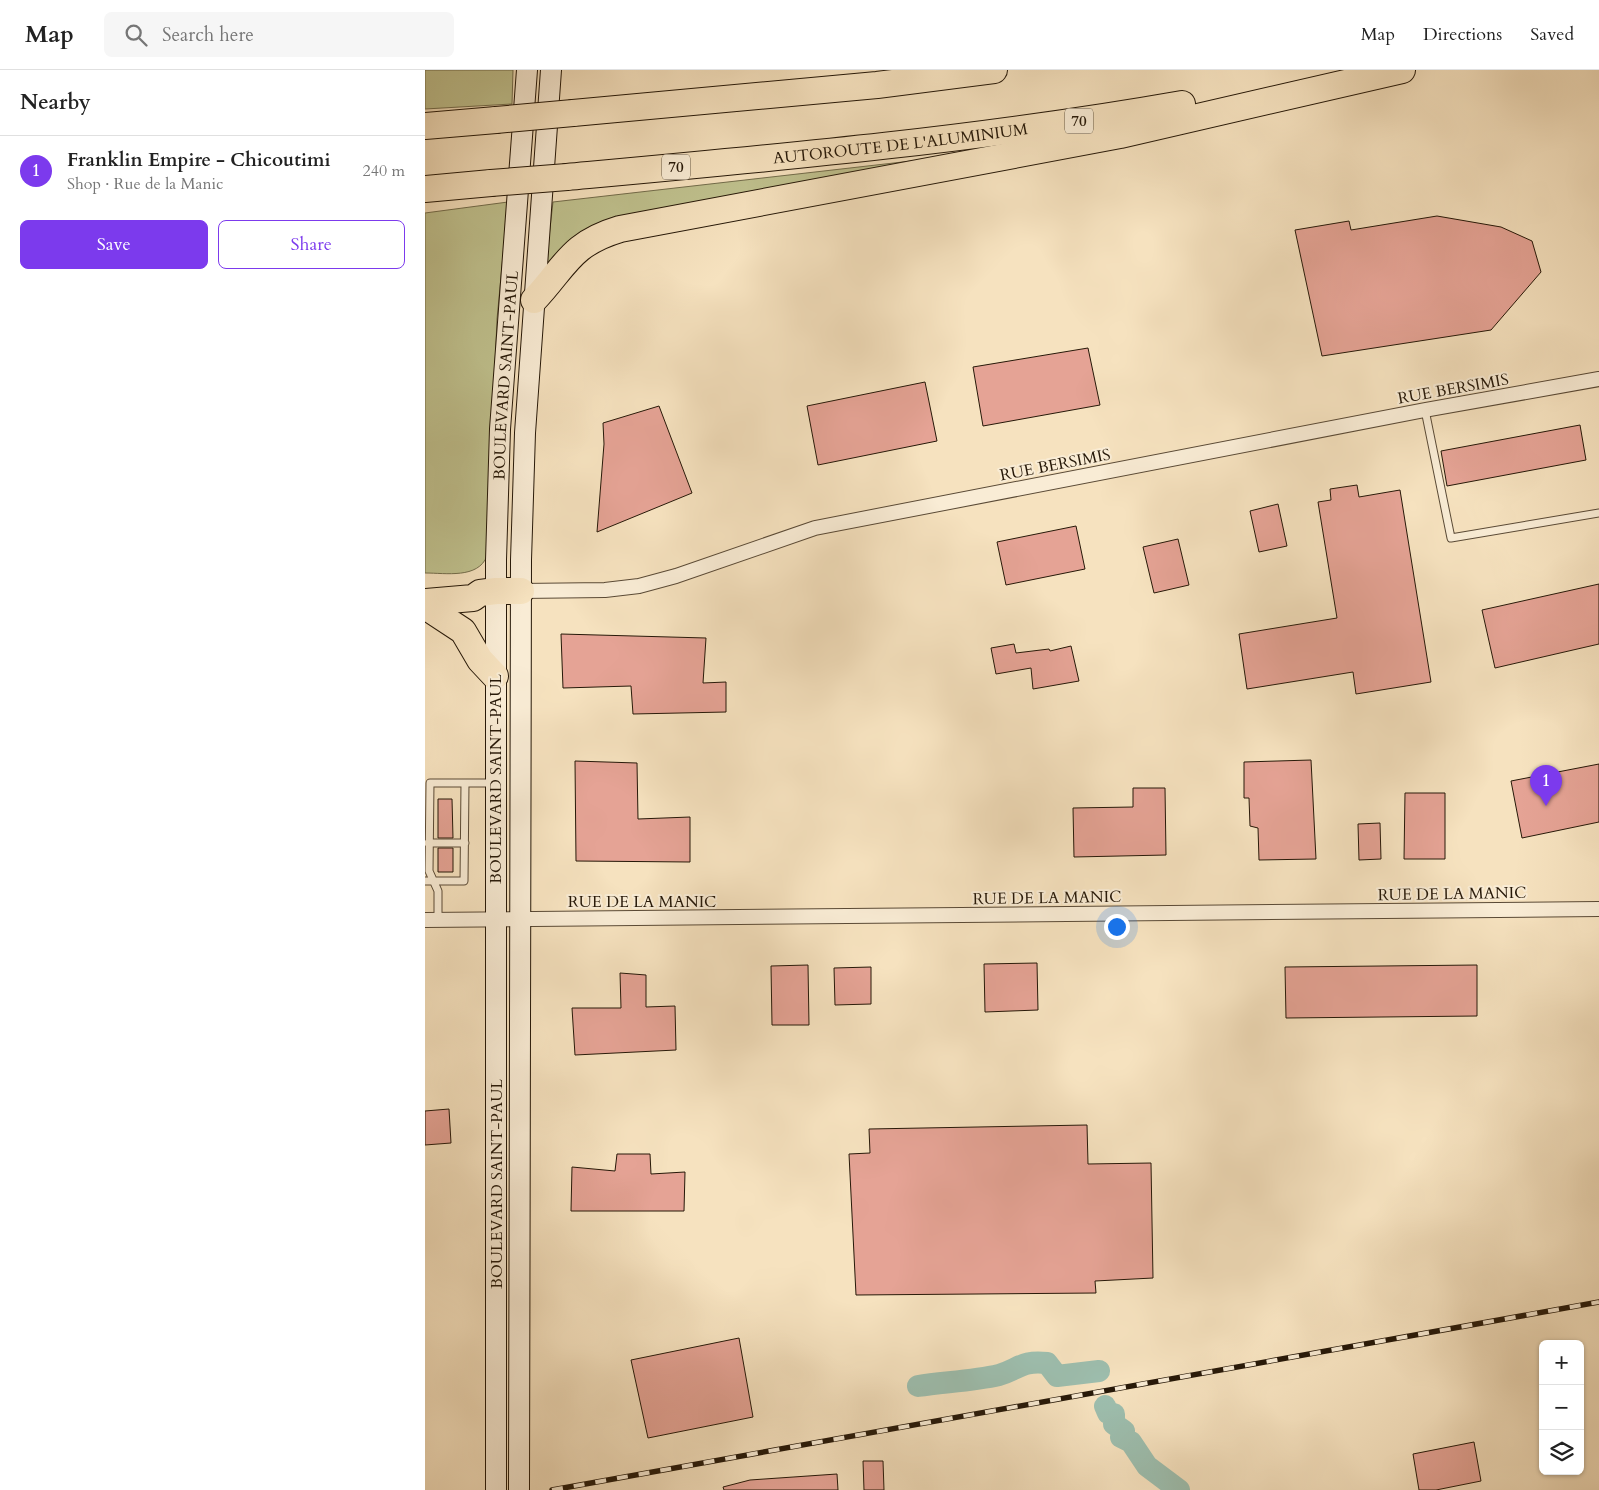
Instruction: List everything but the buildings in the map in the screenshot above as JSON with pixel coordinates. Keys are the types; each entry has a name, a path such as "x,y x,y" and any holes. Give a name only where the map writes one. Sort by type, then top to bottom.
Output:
{"highway":[{"path":"425,126 867,86 994,70"},
{"name":"AUTOROUTE DE L'ALUMINIUM","path":"425,190 828,154 966,138 1148,110 1371,70"},
{"path":"534,300 554,279 575,251 593,238 620,229 1120,135 1402,70"},
{"path":"425,586 467,584 488,592 521,592"},
{"path":"425,602 473,598 488,592"},
{"path":"425,606 463,631 480,660 495,676"}],"main road":[{"name":"BOULEVARD SAINT-PAUL","path":"496,1490 495,676 488,592 527,70"},
{"name":"BOULEVARD SAINT-PAUL","path":"519,1490 522,919 521,592 524,461 551,70"}],"street":[{"name":"RUE BERSIMIS","path":"521,592 605,590 639,586 676,576 815,528 1425,410 1599,379"},
{"name":"RUE DE LA MANIC","path":"432,920 1599,909"}],"lane":[{"path":"1425,410 1451,538 1599,513"},
{"path":"432,920 438,891 429,871 427,783 495,783"},
{"path":"425,882 464,880 465,783"},
{"path":"429,843 465,842"}],"green space":[{"path":"425,70 513,70 512,104 425,109"},
{"path":"1016,149 647,216 548,267 546,264 553,202"},
{"path":"508,202 497,319 487,556 483,563 469,571 451,574 425,573 425,213"}],"waterway":[{"path":"918,1386 989,1377 1006,1373 1026,1364 1039,1362 1047,1363 1057,1376 1099,1371"},
{"path":"1105,1406 1108,1413 1114,1414 1114,1424 1124,1431 1121,1437 1131,1442 1147,1466 1179,1490"}],"railway":[{"path":"552,1490 1599,1302"}],"place":[{"name":"Franklin Empire - Chicoutimi","path":"1546,806"}]}
